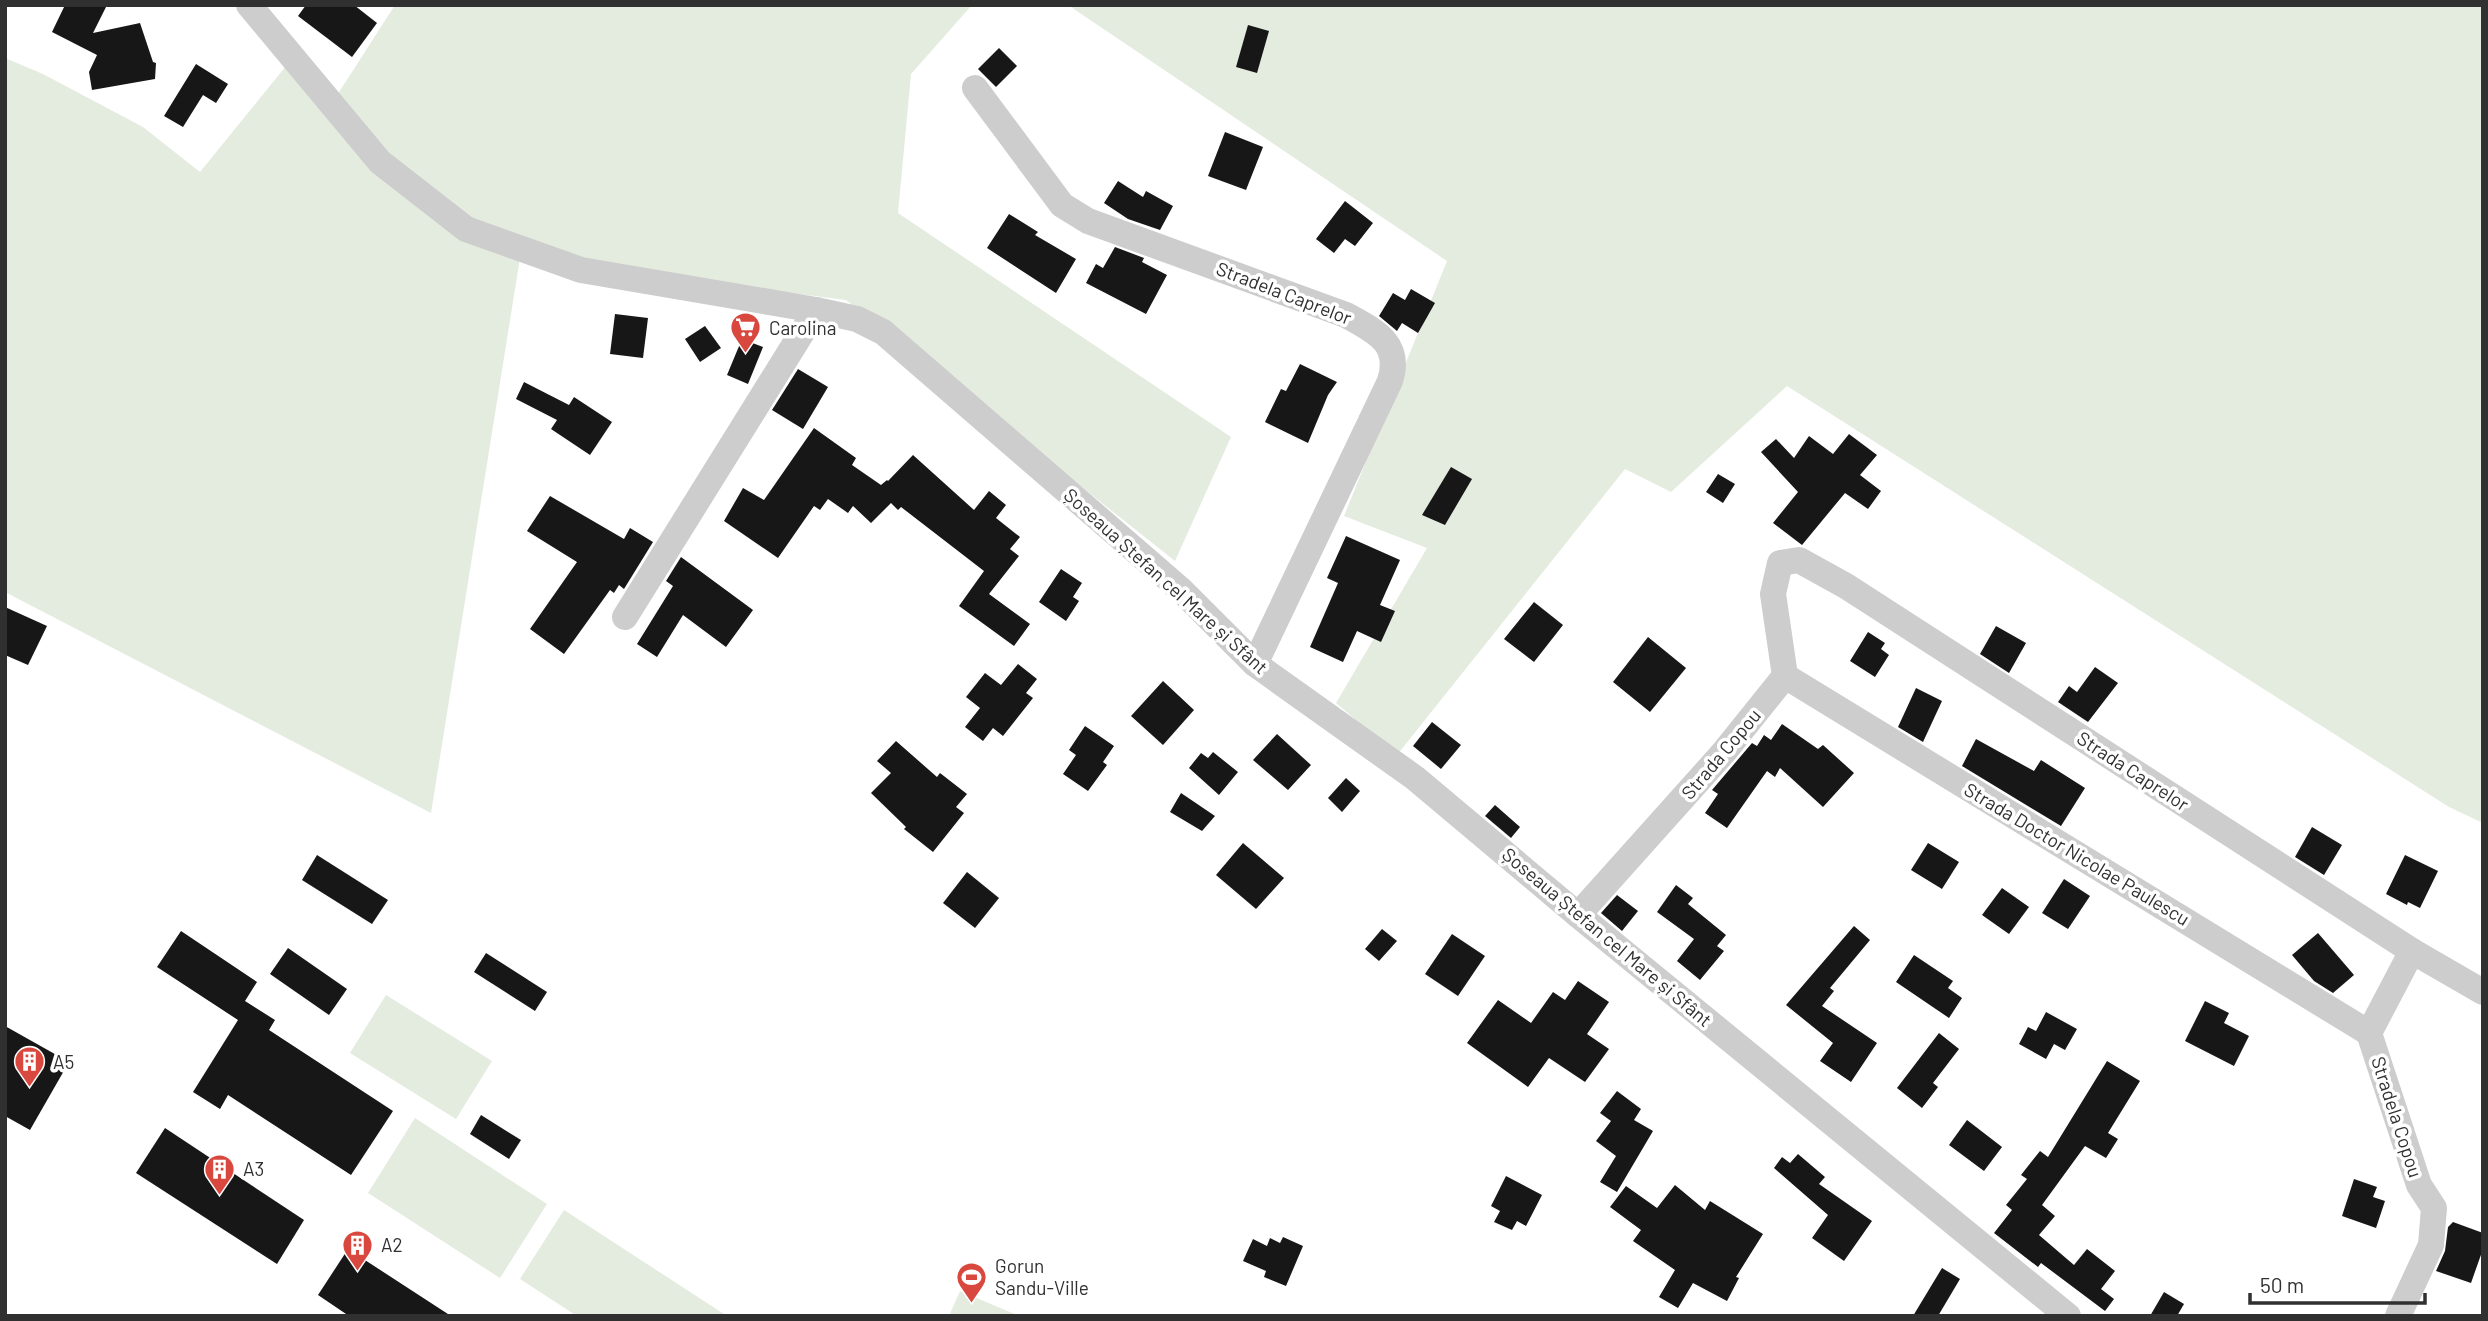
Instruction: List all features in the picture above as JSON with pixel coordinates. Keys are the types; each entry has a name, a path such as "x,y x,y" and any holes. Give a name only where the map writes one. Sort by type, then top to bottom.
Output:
{"street":[{"name":"Șoseaua Ștefan cel Mare și Sfânt","path":"249,5 380,162 466,229 582,270 816,310 857,320 883,332 1180,589 1255,664 1415,778 2068,1316"},
{"name":"Stradela Caprelor","path":"975,88 1062,205 1075,214 1346,315 1383,338 1390,349 1393,370 1390,381 1255,664"},
{"path":"625,617 816,310"},
{"name":"Strada Caprelor","path":"1785,676 1773,594 1780,563 1800,560 1846,586 2412,951 2483,992"},
{"name":"Strada Copou","path":"1578,915 1724,752 1785,676"},
{"name":"Strada Doctor Nicolae Paulescu","path":"1785,676 2369,1033"},
{"path":"2369,1033 2412,951"},
{"name":"Stradela Copou","path":"2369,1033 2419,1185 2434,1208 2431,1245 2398,1316"}],"shaded area":[{"path":"395,5 972,5 911,74 898,213 1231,437 1175,561 846,300 583,266 470,225 383,159 334,100"},
{"path":"1068,5 2483,5 2483,823 2449,807 1787,386 1671,492 1625,469 1397,755 1336,703 1427,548 1344,516 1447,261"},
{"path":"5,58 43,74 143,127 200,172 290,61 376,167 520,258 431,813 5,592"},
{"path":"386,995 492,1061 456,1119 350,1053"},
{"path":"415,1118 547,1204 500,1278 368,1193"},
{"path":"564,1210 727,1316 577,1316 520,1279"},
{"name":"Gorun Sandu-Ville","path":"960,1291 1019,1316 949,1316"}],"building":[{"path":"65,5 107,5 93,33 140,23 153,62 156,63 155,79 92,90 89,72 97,55 52,32"},
{"path":"306,5 354,5 377,23 352,57 298,16"},
{"path":"1248,25 1269,31 1257,73 1236,67"},
{"path":"999,48 1017,66 996,87 978,69"},
{"path":"196,64 228,84 216,103 203,95 183,127 164,116"},
{"path":"1225,132 1263,147 1246,190 1208,176"},
{"path":"1118,181 1143,197 1146,191 1173,206 1160,230 1128,219 1104,203"},
{"path":"1345,201 1373,223 1355,246 1345,239 1334,253 1316,239"},
{"path":"1009,214 1038,232 1035,235 1076,259 1056,293 987,248"},
{"path":"1115,247 1144,258 1142,262 1167,275 1146,314 1086,283 1096,264 1103,268"},
{"path":"1411,289 1435,303 1418,333 1402,323 1397,331 1379,316 1393,293 1405,300"},
{"path":"615,314 648,318 643,358 610,354"},
{"path":"705,326 721,348 700,362 685,339"},
{"path":"742,339 763,347 748,384 727,375"},
{"path":"1300,364 1337,382 1328,395 1308,443 1265,422 1281,389 1286,391"},
{"path":"798,369 828,387 803,429 772,410"},
{"path":"524,382 569,405 574,397 612,422 590,455 551,429 557,420 516,399"},
{"path":"814,428 856,458 852,465 881,485 913,455 974,510 989,491 1006,505 996,518 1020,537 1010,549 1019,556 989,594 1030,624 1014,646 959,606 984,571 901,507 898,510 891,503 871,523 853,506 848,513 828,499 820,510 814,506 778,558 724,521 743,488 764,500"},
{"path":"1849,434 1877,455 1860,475 1881,491 1868,509 1845,493 1802,545 1773,523 1798,492 1761,452 1776,439 1794,458 1809,436 1833,454"},
{"path":"1451,467 1472,479 1445,525 1422,515"},
{"path":"1718,474 1735,484 1723,503 1706,492"},
{"path":"550,496 624,539 630,528 653,542 624,589 619,585 614,593 610,590 564,654 530,629 577,562 527,531"},
{"path":"1346,536 1400,560 1380,605 1395,611 1381,642 1357,631 1343,662 1310,647 1338,583 1327,578"},
{"path":"681,557 753,610 726,647 683,615 657,657 637,644 673,586 666,581"},
{"path":"1061,569 1082,583 1073,597 1079,601 1066,621 1039,602"},
{"path":"1534,602 1563,625 1534,662 1504,639"},
{"path":"5,607 47,626 28,665 5,655"},
{"path":"1996,626 2026,643 2009,673 1980,654"},
{"path":"1868,632 1885,643 1881,649 1889,655 1875,677 1850,661"},
{"path":"1648,637 1686,668 1650,712 1613,682"},
{"path":"1018,664 1037,679 1026,693 1033,698 1003,736 993,728 983,741 965,727 980,708 966,697 985,673 1001,685"},
{"path":"2095,667 2118,683 2088,722 2058,702 2069,686 2077,692"},
{"path":"1163,681 1194,710 1163,745 1131,716"},
{"path":"1916,688 1942,701 1923,742 1898,727"},
{"path":"1432,722 1461,745 1441,769 1413,746"},
{"path":"1782,724 1818,749 1823,745 1854,773 1823,807 1780,768 1775,777 1767,771 1727,828 1705,813 1718,794 1712,790 1752,743 1757,746 1764,735 1771,740"},
{"path":"1085,726 1114,746 1103,762 1107,765 1088,791 1063,774 1076,755 1069,750"},
{"path":"1277,734 1311,765 1288,790 1253,760"},
{"path":"1976,739 2034,771 2041,760 2085,788 2061,826 1962,766"},
{"path":"896,741 937,777 940,773 967,794 956,807 964,813 933,852 904,829 906,827 871,793 891,773 877,761"},
{"path":"1213,752 1238,772 1219,795 1189,768 1201,753 1208,758"},
{"path":"1346,778 1360,791 1342,812 1328,798"},
{"path":"1181,793 1215,816 1202,831 1170,812"},
{"path":"1495,805 1520,827 1511,838 1485,816"},
{"path":"2312,827 2342,845 2324,875 2295,857"},
{"path":"1243,843 1284,878 1256,909 1216,875"},
{"path":"1928,843 1959,862 1942,889 1911,870"},
{"path":"317,855 388,900 372,924 302,880"},
{"path":"2405,855 2438,871 2420,908 2408,902 2407,905 2386,894"},
{"path":"967,872 999,898 975,928 943,903"},
{"path":"2064,879 2090,896 2068,929 2042,913"},
{"path":"1676,885 1693,898 1688,904 1726,935 1717,946 1724,951 1700,980 1677,961 1694,939 1657,912"},
{"path":"2002,888 2029,907 2009,934 1982,915"},
{"path":"1617,895 1638,911 1622,931 1601,913"},
{"path":"1854,926 1870,940 1830,988 1834,991 1822,1006 1877,1043 1851,1082 1820,1061 1833,1043 1786,1005"},
{"path":"1382,929 1397,941 1379,961 1365,949"},
{"path":"181,931 257,982 245,1001 275,1020 269,1030 393,1111 351,1175 228,1095 220,1109 193,1092 238,1020 157,967"},
{"path":"2318,933 2354,975 2333,993 2314,981 2292,955"},
{"path":"1452,934 1485,956 1458,996 1425,974"},
{"path":"288,948 347,989 329,1015 270,974"},
{"path":"486,953 547,992 535,1011 474,972"},
{"path":"1914,955 1953,981 1948,988 1962,998 1949,1018 1896,982"},
{"path":"1578,981 1609,1002 1587,1034 1609,1049 1585,1082 1549,1058 1528,1087 1467,1043 1498,1000 1531,1023 1553,992 1565,1000"},
{"path":"2205,1001 2229,1013 2224,1023 2249,1036 2234,1066 2185,1041"},
{"path":"2046,1012 2077,1029 2065,1050 2054,1044 2046,1059 2019,1044 2028,1027 2036,1031"},
{"name":"A5","path":"5,1026 69,1062 30,1130 5,1116"},
{"path":"1939,1033 1959,1049 1933,1083 1938,1087 1922,1108 1897,1088"},
{"path":"2107,1061 2140,1081 2108,1133 2118,1139 2106,1158 2085,1146 2042,1205 2055,1216 2039,1235 2074,1265 2087,1249 2115,1271 2101,1289 2114,1299 2105,1311 2041,1263 2038,1267 1994,1233 2012,1210 2006,1205 2027,1179 2021,1175 2040,1151 2048,1157"},
{"path":"1617,1091 1641,1109 1634,1120 1653,1131 1617,1192 1600,1182 1616,1156 1596,1141 1611,1121 1600,1113"},
{"path":"481,1115 521,1140 509,1159 470,1134"},
{"path":"1967,1120 2002,1147 1984,1171 1949,1145"},
{"name":"A3","path":"165,1128 304,1220 277,1264 136,1173"},
{"path":"1798,1154 1825,1177 1819,1184 1872,1221 1844,1261 1812,1238 1828,1215 1774,1168 1782,1157 1790,1163"},
{"path":"1506,1176 1542,1195 1526,1226 1517,1221 1512,1230 1494,1222 1500,1211 1491,1206"},
{"path":"2354,1179 2377,1187 2373,1197 2385,1201 2376,1228 2342,1216"},
{"path":"1675,1185 1705,1210 1710,1201 1763,1234 1736,1277 1739,1278 1727,1301 1693,1283 1678,1308 1659,1297 1675,1270 1633,1241 1641,1230 1610,1207 1626,1186 1657,1208"},
{"path":"2453,1222 2483,1233 2483,1249 2471,1283 2436,1271 2445,1251 2448,1227"},
{"path":"1283,1237 1303,1246 1286,1286 1264,1277 1266,1271 1243,1261 1253,1239 1267,1246 1270,1238 1280,1243"},
{"name":"A2","path":"348,1249 451,1316 349,1316 318,1295"},
{"path":"1942,1268 1960,1279 1938,1316 1913,1316"},
{"path":"2164,1292 2184,1304 2177,1316 2150,1316"}],"place":[{"name":"Carolina","path":"746,355"},
{"name":"A5","path":"30,1089"},
{"name":"A3","path":"220,1196"},
{"name":"A2","path":"358,1272"},
{"name":"Gorun Sandu-Ville","path":"972,1304"}]}
